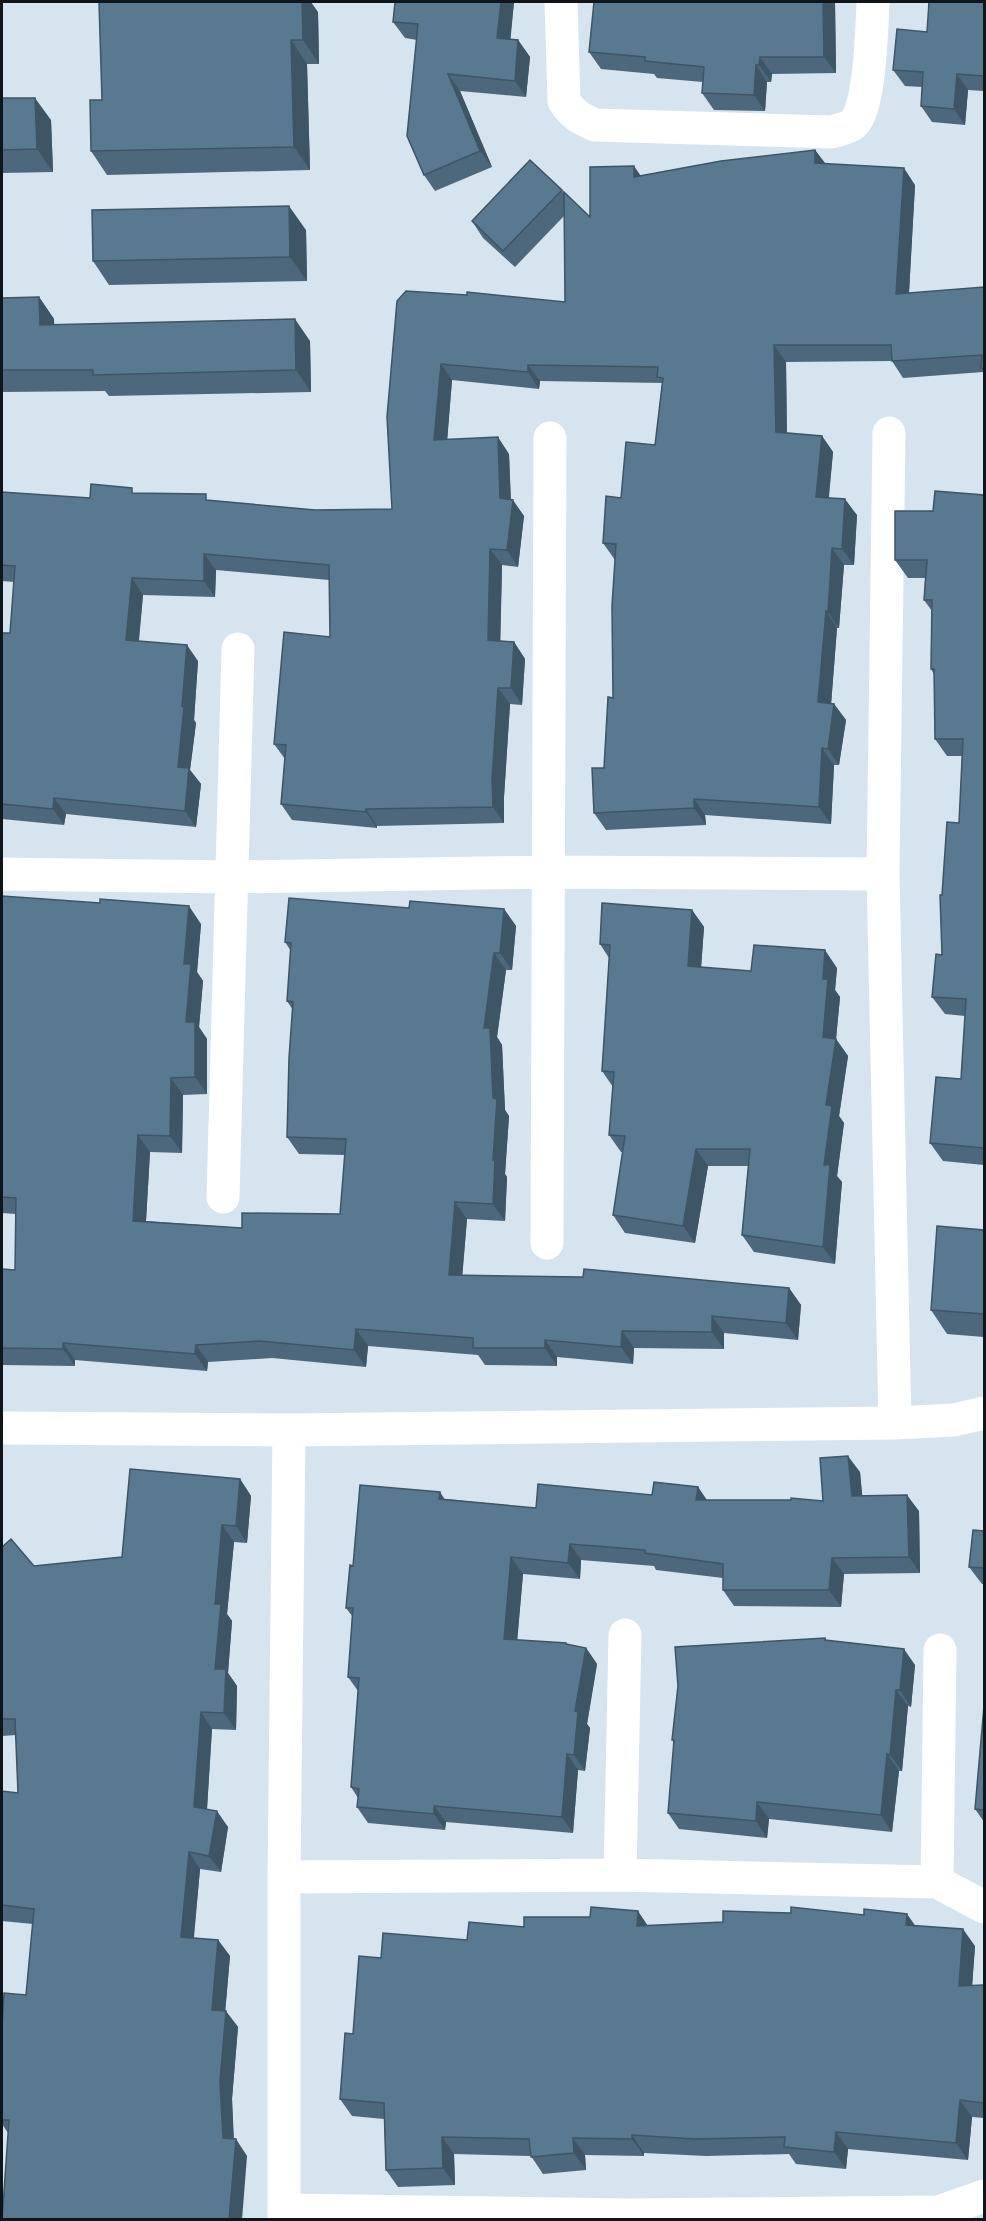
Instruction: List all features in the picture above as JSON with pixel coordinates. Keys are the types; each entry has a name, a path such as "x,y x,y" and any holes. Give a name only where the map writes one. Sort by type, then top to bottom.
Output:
{"street":[{"path":"561,2 564,101 581,119 595,125 831,132 853,124 862,107 869,65 873,2"},
{"path":"889,434 883,874 895,1423"},
{"path":"547,1244 550,438"},
{"path":"223,1197 238,649"},
{"path":"2,874 232,877 548,872 883,874"},
{"path":"2,1428 289,1430 895,1423 954,1420 984,1413"},
{"path":"289,1430 284,1877 285,2215 938,2216 984,2196"},
{"path":"620,1875 625,1635"},
{"path":"937,1882 940,1650"},
{"path":"284,1877 620,1875 937,1882 984,1907"}],"building":[{"path":"99,2 302,2 303,40 291,40 294,147 91,151 90,100 102,100"},
{"path":"395,2 501,2 497,38 518,40 515,81 448,74 480,151 424,175 407,136 418,24 393,22"},
{"path":"594,2 823,2 824,57 760,57 759,65 756,65 754,95 702,93 704,67 645,61 645,57 589,52"},
{"path":"929,2 984,2 984,76 957,74 954,109 921,106 923,72 893,70 897,29 927,32"},
{"path":"2,98 35,98 37,149 2,150"},
{"path":"815,150 815,163 904,168 896,294 984,287 984,369 981,368 982,355 892,361 891,345 774,345 776,432 822,436 816,497 845,499 842,549 832,548 828,612 826,611 818,702 834,704 828,749 822,748 819,807 694,799 694,808 594,813 592,768 604,768 608,697 613,698 612,606 616,544 603,543 606,496 621,498 626,442 655,445 663,378 657,377 658,367 528,365 528,372 441,364 434,440 498,437 500,498 513,500 507,550 490,549 488,640 514,642 511,688 498,688 492,780 493,807 366,809 366,812 281,804 286,745 274,744 284,632 330,637 329,565 204,554 204,581 132,578 126,640 187,645 178,767 189,768 185,811 54,798 53,809 2,804 2,633 10,633 15,566 2,565 2,492 90,498 91,484 132,488 132,493 206,494 206,500 315,510 392,509 387,417 397,301 406,291 467,295 467,292 565,302 564,192 590,217 590,167 634,166 634,177 721,161"},
{"path":"530,160 562,190 503,251 472,221"},
{"path":"289,206 290,257 93,261 92,210"},
{"path":"39,297 40,325 295,319 296,370 93,375 93,370 2,370 2,298"},
{"path":"935,491 984,495 984,1148 930,1143 936,1077 961,1079 966,999 932,997 936,954 942,955 940,895 942,895 947,822 959,823 963,739 935,739 934,669 931,669 932,600 924,600 927,560 895,560 895,511 933,511"},
{"path":"2,896 100,903 100,899 189,906 184,964 191,964 186,1022 195,1022 195,1077 171,1078 170,1136 138,1135 133,1221 242,1228 242,1213 340,1214 346,1139 287,1137 293,1002 287,1001 291,943 285,942 289,898 409,908 410,901 504,909 500,953 494,953 484,1028 490,1028 493,1098 497,1099 493,1204 455,1202 449,1275 583,1277 584,1269 789,1288 786,1323 712,1316 712,1332 622,1331 621,1347 545,1340 545,1348 473,1348 473,1338 356,1329 354,1350 260,1341 196,1345 195,1354 63,1343 63,1349 2,1348 2,1269 15,1270 16,1198 2,1197"},
{"path":"602,903 692,910 688,966 751,971 754,945 825,950 823,979 828,979 823,1037 836,1039 826,1105 832,1106 824,1165 830,1165 823,1247 742,1235 750,1149 696,1149 683,1226 613,1215 625,1136 609,1135 614,1072 602,1071 610,945 600,944"},
{"path":"937,1226 984,1230 984,1314 931,1310"},
{"path":"848,1456 852,1496 907,1495 909,1557 832,1558 829,1590 723,1590 723,1564 645,1553 645,1550 570,1544 568,1563 511,1557 504,1639 566,1643 586,1648 575,1711 578,1712 574,1755 567,1754 562,1817 434,1806 434,1814 357,1807 359,1789 351,1787 359,1678 348,1677 353,1608 346,1608 350,1565 353,1566 360,1485 440,1492 439,1499 536,1508 538,1484 652,1495 654,1482 698,1487 696,1500 791,1500 791,1498 823,1501 820,1458"},
{"path":"130,1469 240,1479 236,1526 222,1525 215,1604 221,1604 215,1669 226,1669 224,1713 201,1712 194,1807 217,1811 209,1856 189,1852 181,1937 218,1940 212,2010 226,2011 220,2082 223,2138 236,2139 229,2220 2,2220 9,2120 2,2120 4,1993 26,1995 34,1909 2,1905 2,1791 18,1793 15,1719 2,1719 2,1547 11,1539 34,1566 122,1557"},
{"path":"973,1530 984,1531 984,1568 969,1567"},
{"path":"825,1638 825,1640 904,1649 900,1690 896,1690 890,1755 887,1754 881,1815 757,1802 756,1821 668,1813 678,1686 675,1647"},
{"path":"984,1706 984,1810 975,1809"},
{"path":"591,1907 638,1911 637,1926 723,1922 723,1911 791,1913 791,1907 864,1915 864,1909 907,1914 906,1925 963,1929 959,1986 984,1985 984,2103 960,2100 956,2143 836,2132 834,2152 784,2147 785,2137 694,2139 632,2135 632,2139 573,2138 574,2153 531,2157 529,2139 442,2137 443,2168 386,2170 384,2103 340,2099 345,2033 353,2034 359,1956 381,1958 383,1933 467,1940 469,1922 524,1927 524,1917 590,1917"}]}
